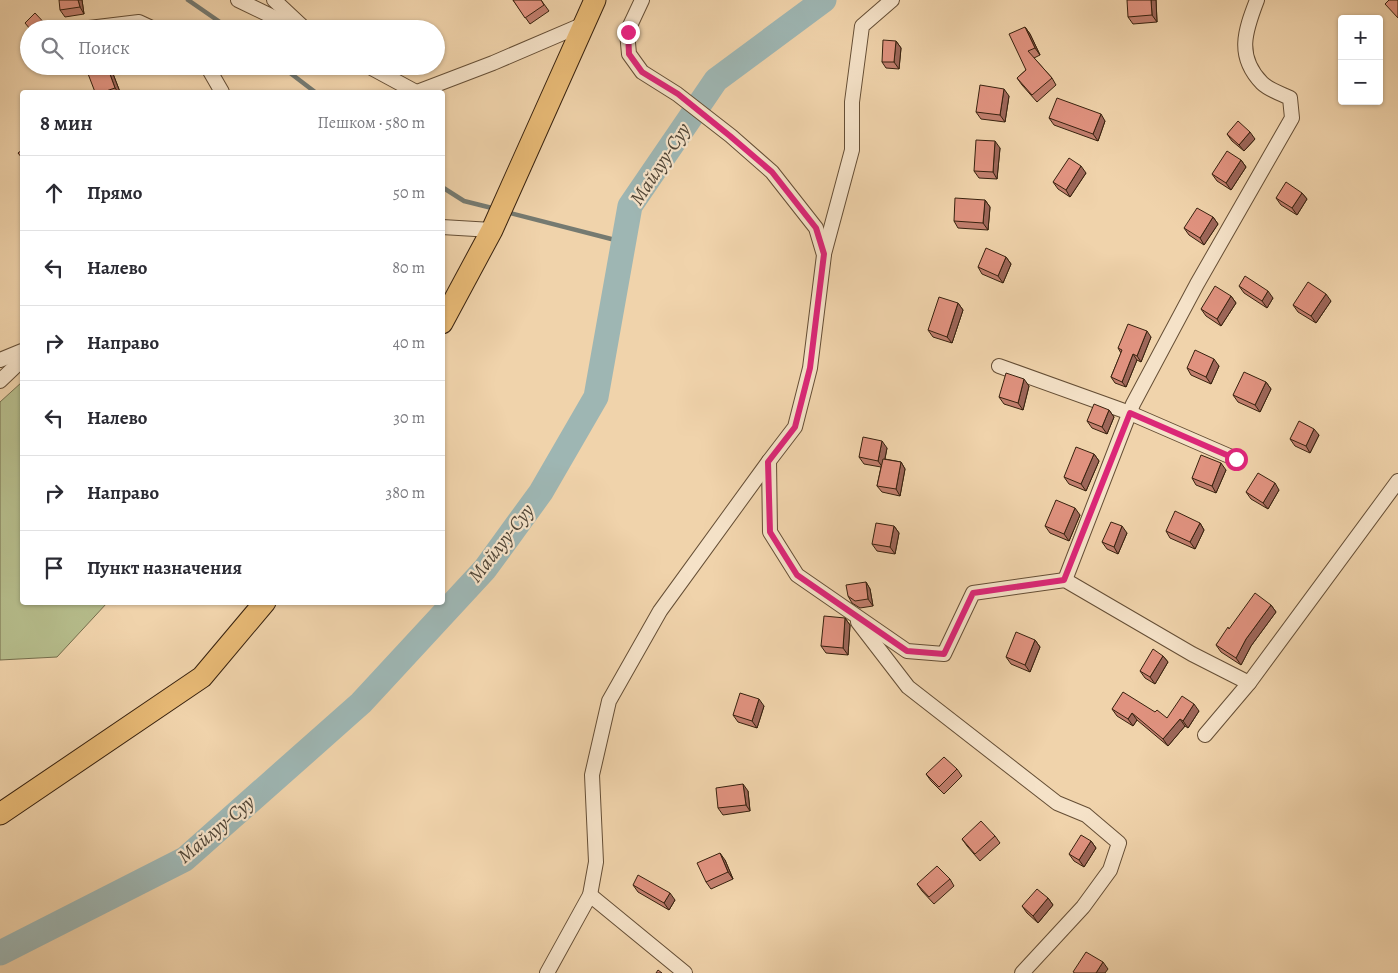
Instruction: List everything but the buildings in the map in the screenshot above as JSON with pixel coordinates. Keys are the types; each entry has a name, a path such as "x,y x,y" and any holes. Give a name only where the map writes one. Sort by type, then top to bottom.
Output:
{"main road":[{"path":"445,317 494,225 595,0"},
{"path":"0,814 202,677 262,605"}],"street":[{"path":"238,0 279,20"},
{"path":"274,0 295,20"},
{"path":"642,0 628,32 629,54 642,72 678,94 772,172 816,228 824,254"},
{"path":"547,973 590,895 596,862 592,775 610,701 660,611 795,427 810,368 824,254 852,150 852,102 862,26 892,0"},
{"path":"1064,580 1130,413 1197,284 1292,118 1290,98 1263,84 1247,61 1245,30 1257,0"},
{"path":"421,90 493,63 584,24"},
{"path":"212,75 221,90"},
{"path":"385,75 412,90"},
{"path":"445,227 494,225"},
{"path":"0,360 20,352"},
{"path":"0,381 20,362"},
{"path":"999,366 1130,413 1236,459"},
{"path":"768,462 770,532 797,575 907,651 944,654 973,593 1064,580 1192,654 1249,683"},
{"path":"1205,735 1249,683 1398,481"},
{"path":"849,610 908,687 1057,803 1086,814 1119,843 1110,870 1084,908 1022,973"},
{"path":"590,895 685,973"}],"green space":[{"path":"20,384 20,605 105,605 57,657 0,660 0,402"}],"waterway":[{"path":"188,0 217,20"},
{"name":"Майлуу-Суу","path":"0,953 185,859 361,703 485,569 541,492 596,397 630,206 716,80 824,0"},
{"path":"293,75 312,90"},
{"path":"445,189 464,201 496,209"},
{"path":"506,212 623,242"}],"route":[{"path":"628,32 629,54 642,72 678,94 772,172 816,228 824,254 810,368 795,427 768,462 770,532 797,575 907,651 944,654 973,593 1064,580 1130,413 1236,459"}]}
